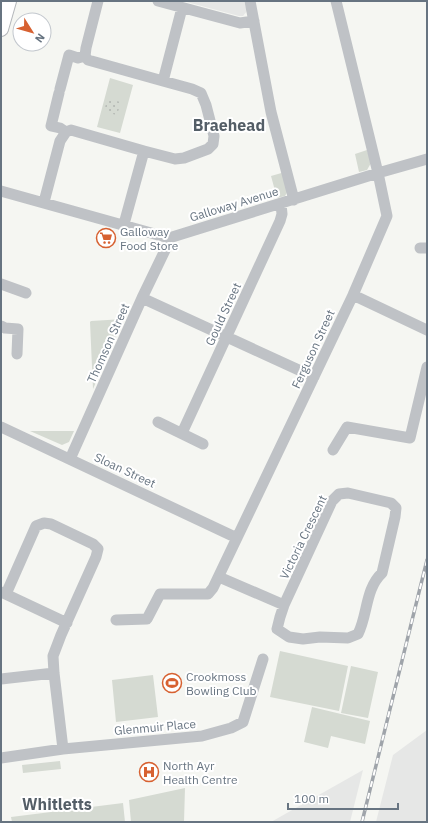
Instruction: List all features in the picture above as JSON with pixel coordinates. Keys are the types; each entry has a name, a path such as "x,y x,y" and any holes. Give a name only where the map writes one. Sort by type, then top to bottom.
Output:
{"main road":[{"path":"1,29 8,1"}],"street":[{"path":"44,202 60,141 66,132 71,130 175,159 184,158 208,149 213,144 214,136 206,105 201,93 192,89 88,60 85,56 86,48 98,1"},
{"path":"158,1 240,23 254,21"},
{"path":"250,1 271,112 294,200"},
{"name":"Ferguson Street","path":"116,620 147,619 160,594 208,594 213,588 353,295 387,216 336,1"},
{"path":"162,81 182,8"},
{"path":"66,132 60,128 50,126 69,55 78,58 85,56"},
{"path":"124,224 144,150"},
{"name":"Galloway Avenue","path":"169,238 427,159"},
{"path":"1,191 124,224 169,238"},
{"name":"Gould Street","path":"182,433 280,221 282,214 281,204"},
{"name":"Thomson Street","path":"70,459 142,298 168,244 169,238"},
{"path":"1,284 26,293"},
{"path":"353,295 427,330"},
{"path":"142,298 314,377"},
{"path":"1,326 18,330 17,354"},
{"path":"333,450 347,427 410,438 427,367"},
{"path":"158,422 204,444"},
{"name":"Sloan Street","path":"1,427 237,538"},
{"name":"Victoria Crescent","path":"339,494 353,494 391,503 396,508 382,574 375,580 371,587 358,634 348,638 320,637 303,639 289,637 277,629 284,605 332,501 339,494"},
{"path":"63,749 53,656 96,557 98,549 93,544 44,523 36,526 3,593 67,623"},
{"path":"219,577 284,605"},
{"name":"Glenmuir Place","path":"1,758 63,749 202,736 231,728 242,722 263,659"},
{"path":"1,679 54,673"}],"shaded area":[{"path":"183,1 244,1 247,11 243,16 239,16"},
{"path":"110,78 133,85 120,133 97,127"},
{"path":"107,99 121,102 117,115 104,112"},
{"path":"367,150 371,163 367,170 359,172 355,154"},
{"path":"285,172 289,189 285,196 277,198 271,176"},
{"path":"124,319 93,389 90,322"},
{"path":"30,431 74,431 69,442 62,445"},
{"path":"280,651 348,666 339,711 270,697"},
{"path":"351,666 378,672 368,718 341,713"},
{"path":"153,675 158,717 116,722 112,680"},
{"path":"312,707 370,721 365,744 331,736 328,748 304,742"},
{"path":"427,730 427,822 376,822 393,755"},
{"path":"60,761 61,769 23,773 22,765"},
{"path":"363,770 350,822 271,822"},
{"path":"185,788 184,822 131,822 129,800"},
{"path":"123,803 125,822 12,822 11,817"}],"railway":[{"path":"362,822 427,560"}],"place":[{"name":"Galloway Food Store","path":"106,238"},
{"name":"Crookmoss Bowling Club","path":"172,683"},
{"name":"North Ayr Health Centre","path":"149,772"}],"district":[{"name":"Braehead","path":"229,125"},
{"name":"Whitletts","path":"57,804"}]}
